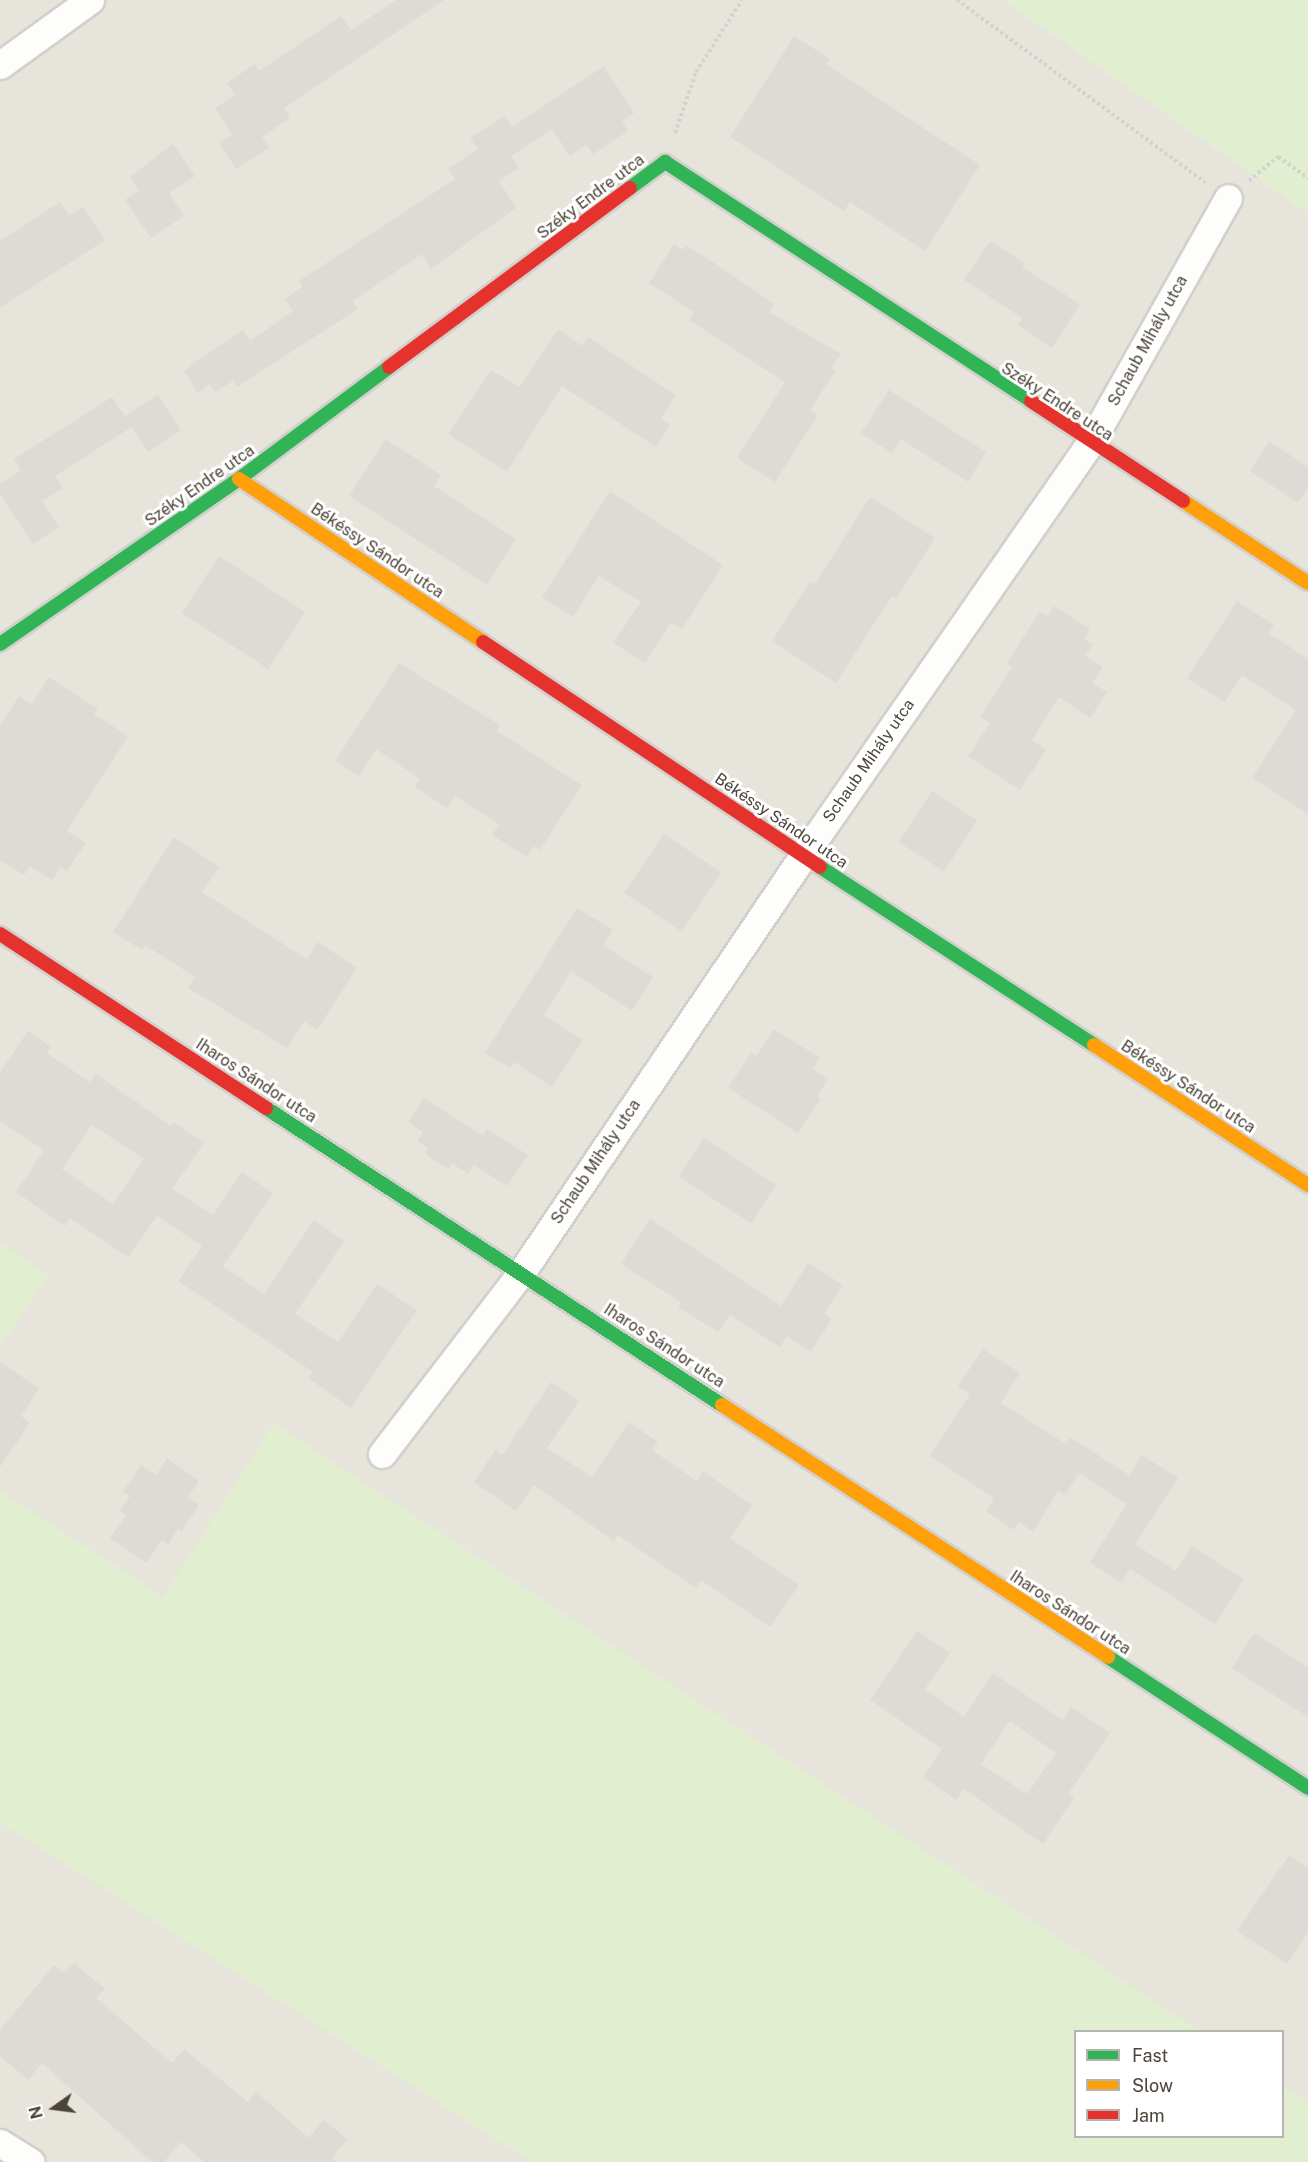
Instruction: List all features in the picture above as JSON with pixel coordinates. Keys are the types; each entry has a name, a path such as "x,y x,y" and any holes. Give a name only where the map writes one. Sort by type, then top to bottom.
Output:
{"street":[{"path":"0,65 90,0"},
{"name":"Széky Endre utca","path":"0,644 239,480 665,162 1090,443 1308,583"},
{"name":"Schaub Mihály utca","path":"382,1454 521,1273 803,856 1090,443 1228,198"},
{"name":"Békéssy Sándor utca","path":"239,480 803,856 1308,1185"},
{"name":"Iharos Sándor utca","path":"0,934 1308,1788"},
{"path":"0,2144 30,2162"}],"path":[{"path":"665,162 696,72 742,0"},
{"path":"957,0 1228,198 1278,157 1308,178"}],"shaded area":[{"path":"0,0 1004,0 1308,213 1308,2103 1284,2087 1284,2030 1197,2030 274,1424 163,1598 0,1491 0,1346 48,1275 0,1243"},
{"path":"0,1822 98,1884 532,2162 0,2162"}],"green space":[{"path":"1004,0 1308,0 1308,213"},
{"path":"0,1243 48,1275 0,1346"},
{"path":"274,1424 1198,2030 1074,2030 1074,2138 1284,2138 1284,2087 1308,2103 1308,2162 532,2162 0,1822 0,1491 163,1597"}],"building":[{"path":"396,0 444,0 284,108 290,118 262,137 269,148 236,169 219,143 232,134 215,108 235,95 227,83 255,64 259,71 341,16 351,30"},
{"path":"794,36 830,59 826,64 980,165 925,251 850,202 844,211 730,137"},
{"path":"604,66 634,113 622,121 628,131 593,154 586,145 570,156 552,129 511,156 519,168 499,181 516,208 431,269 422,254 353,301 358,309 237,387 233,381 215,392 210,384 198,393 184,372 243,330 250,341 293,311 285,299 303,286 299,281 455,179 448,169 478,149 470,138 505,116 512,127"},
{"path":"173,144 195,176 169,193 184,216 151,238 125,200 139,190 130,177"},
{"path":"60,202 69,216 83,207 105,240 0,308 0,241"},
{"path":"990,241 1025,263 1022,267 1080,304 1052,348 1018,325 1022,318 964,280"},
{"path":"674,244 683,250 686,245 713,262 774,304 769,312 841,354 831,368 836,370 810,410 818,415 775,482 737,458 785,382 689,320 694,312 649,283"},
{"path":"558,329 582,346 588,337 676,395 661,418 670,425 656,447 562,386 507,472 448,434 491,370 520,387"},
{"path":"889,390 986,452 968,482 901,439 892,453 861,433"},
{"path":"158,395 181,430 148,452 132,427 55,476 63,488 42,501 59,527 33,544 0,494 0,484 21,470 14,459 112,397 125,416"},
{"path":"386,439 441,475 434,486 516,539 487,585 349,496"},
{"path":"1269,441 1308,467 1308,488 1298,503 1250,471"},
{"path":"610,491 723,565 682,629 671,622 645,663 613,643 641,602 599,576 573,617 542,597"},
{"path":"870,497 935,538 896,599 892,596 836,683 772,641 810,581 815,584"},
{"path":"219,556 305,612 268,669 182,613"},
{"path":"1237,601 1274,625 1269,633 1308,659 1308,814 1252,778 1296,710 1242,675 1225,702 1187,678"},
{"path":"1054,606 1090,629 1084,639 1093,645 1085,656 1103,667 1092,683 1107,692 1090,718 1059,697 1032,740 1046,750 1020,790 968,756 990,723 980,717 1012,667 1007,663 1040,611 1048,616"},
{"path":"399,663 500,725 497,731 582,785 540,850 533,846 527,857 492,835 499,824 455,796 447,808 415,787 420,779 376,749 359,776 335,761"},
{"path":"49,677 98,709 94,714 128,736 67,831 86,843 67,871 61,867 52,880 30,866 24,875 0,860 0,726 19,696 32,704"},
{"path":"932,791 977,820 944,872 899,842"},
{"path":"664,834 721,873 682,931 624,893"},
{"path":"174,837 219,867 202,892 307,959 318,942 357,968 317,1030 304,1021 287,1048 188,988 195,977 145,945 142,950 113,932"},
{"path":"577,908 613,930 603,945 653,977 632,1011 571,971 544,1015 583,1040 552,1087 514,1062 510,1068 485,1053"},
{"path":"774,1029 820,1058 813,1069 828,1079 817,1096 821,1098 798,1133 728,1088 751,1053 756,1056"},
{"path":"28,1031 51,1047 47,1053 90,1082 96,1074 171,1126 174,1122 204,1143 172,1189 213,1215 242,1172 273,1193 223,1266 264,1294 314,1220 344,1241 295,1314 338,1342 377,1284 417,1310 351,1408 308,1378 313,1372 178,1281 202,1246 157,1216 128,1257 70,1218 65,1226 16,1192 44,1150 0,1121 0,1072","holes":["92,1125 144,1159 113,1204 62,1169"]},
{"path":"424,1098 483,1136 487,1129 528,1155 507,1186 474,1165 468,1174 452,1163 449,1169 425,1154 428,1148 417,1141 423,1132 408,1122"},
{"path":"704,1138 776,1185 751,1223 679,1177"},
{"path":"650,1219 781,1306 808,1263 843,1285 824,1314 832,1319 811,1352 787,1336 780,1347 730,1315 718,1332 678,1307 681,1302 621,1264"},
{"path":"983,1349 1020,1373 1001,1403 1066,1444 1070,1437 1129,1475 1142,1455 1178,1478 1135,1544 1176,1571 1192,1546 1244,1579 1215,1624 1130,1569 1121,1583 1090,1562 1127,1504 1079,1473 1065,1495 1058,1491 1033,1532 1019,1522 1014,1530 986,1511 994,1498 930,1456 970,1394 958,1386"},
{"path":"0,1361 39,1389 21,1416 30,1423 0,1467"},
{"path":"551,1382 579,1401 547,1448 592,1477 629,1422 658,1442 652,1450 697,1481 703,1471 752,1505 730,1538 799,1585 770,1627 701,1580 696,1588 618,1535 614,1541 534,1485 516,1511 474,1482 495,1450 502,1455"},
{"path":"167,1458 199,1481 188,1497 199,1505 181,1532 178,1529 168,1545 162,1540 146,1563 110,1538 126,1516 120,1511 130,1496 123,1492 141,1465 156,1475"},
{"path":"917,1631 950,1653 925,1689 964,1717 993,1673 1063,1720 1071,1707 1110,1733 1068,1794 1074,1798 1043,1844 964,1789 956,1800 923,1777 942,1749 870,1700","holes":["1010,1721 1056,1753 1027,1794 981,1764"]},
{"path":"1254,1633 1308,1667 1308,1717 1232,1668"},
{"path":"1289,1855 1308,1868 1308,1932 1287,1964 1237,1931"},
{"path":"74,1963 105,1989 96,1998 172,2063 184,2049 248,2102 256,2092 309,2138 324,2120 347,2139 332,2158 337,2162 204,2162 181,2142 164,2162 152,2162 42,2063 28,2080 0,2056 0,2030 54,1965 64,1973"}],"traffic: fast":[{"path":"630,188 665,162 1031,401"},
{"path":"0,644 239,479 389,367"},
{"path":"820,867 1094,1045"},
{"path":"266,1108 722,1405"},
{"path":"1108,1657 1308,1788"}],"traffic: slow":[{"path":"239,479 483,642"},
{"path":"1183,501 1308,583"},
{"path":"1094,1045 1308,1185"},
{"path":"722,1405 1108,1657"}],"traffic: jam":[{"path":"389,367 630,188"},
{"path":"1031,401 1183,501"},
{"path":"483,642 820,867"},
{"path":"0,934 266,1108"}]}
